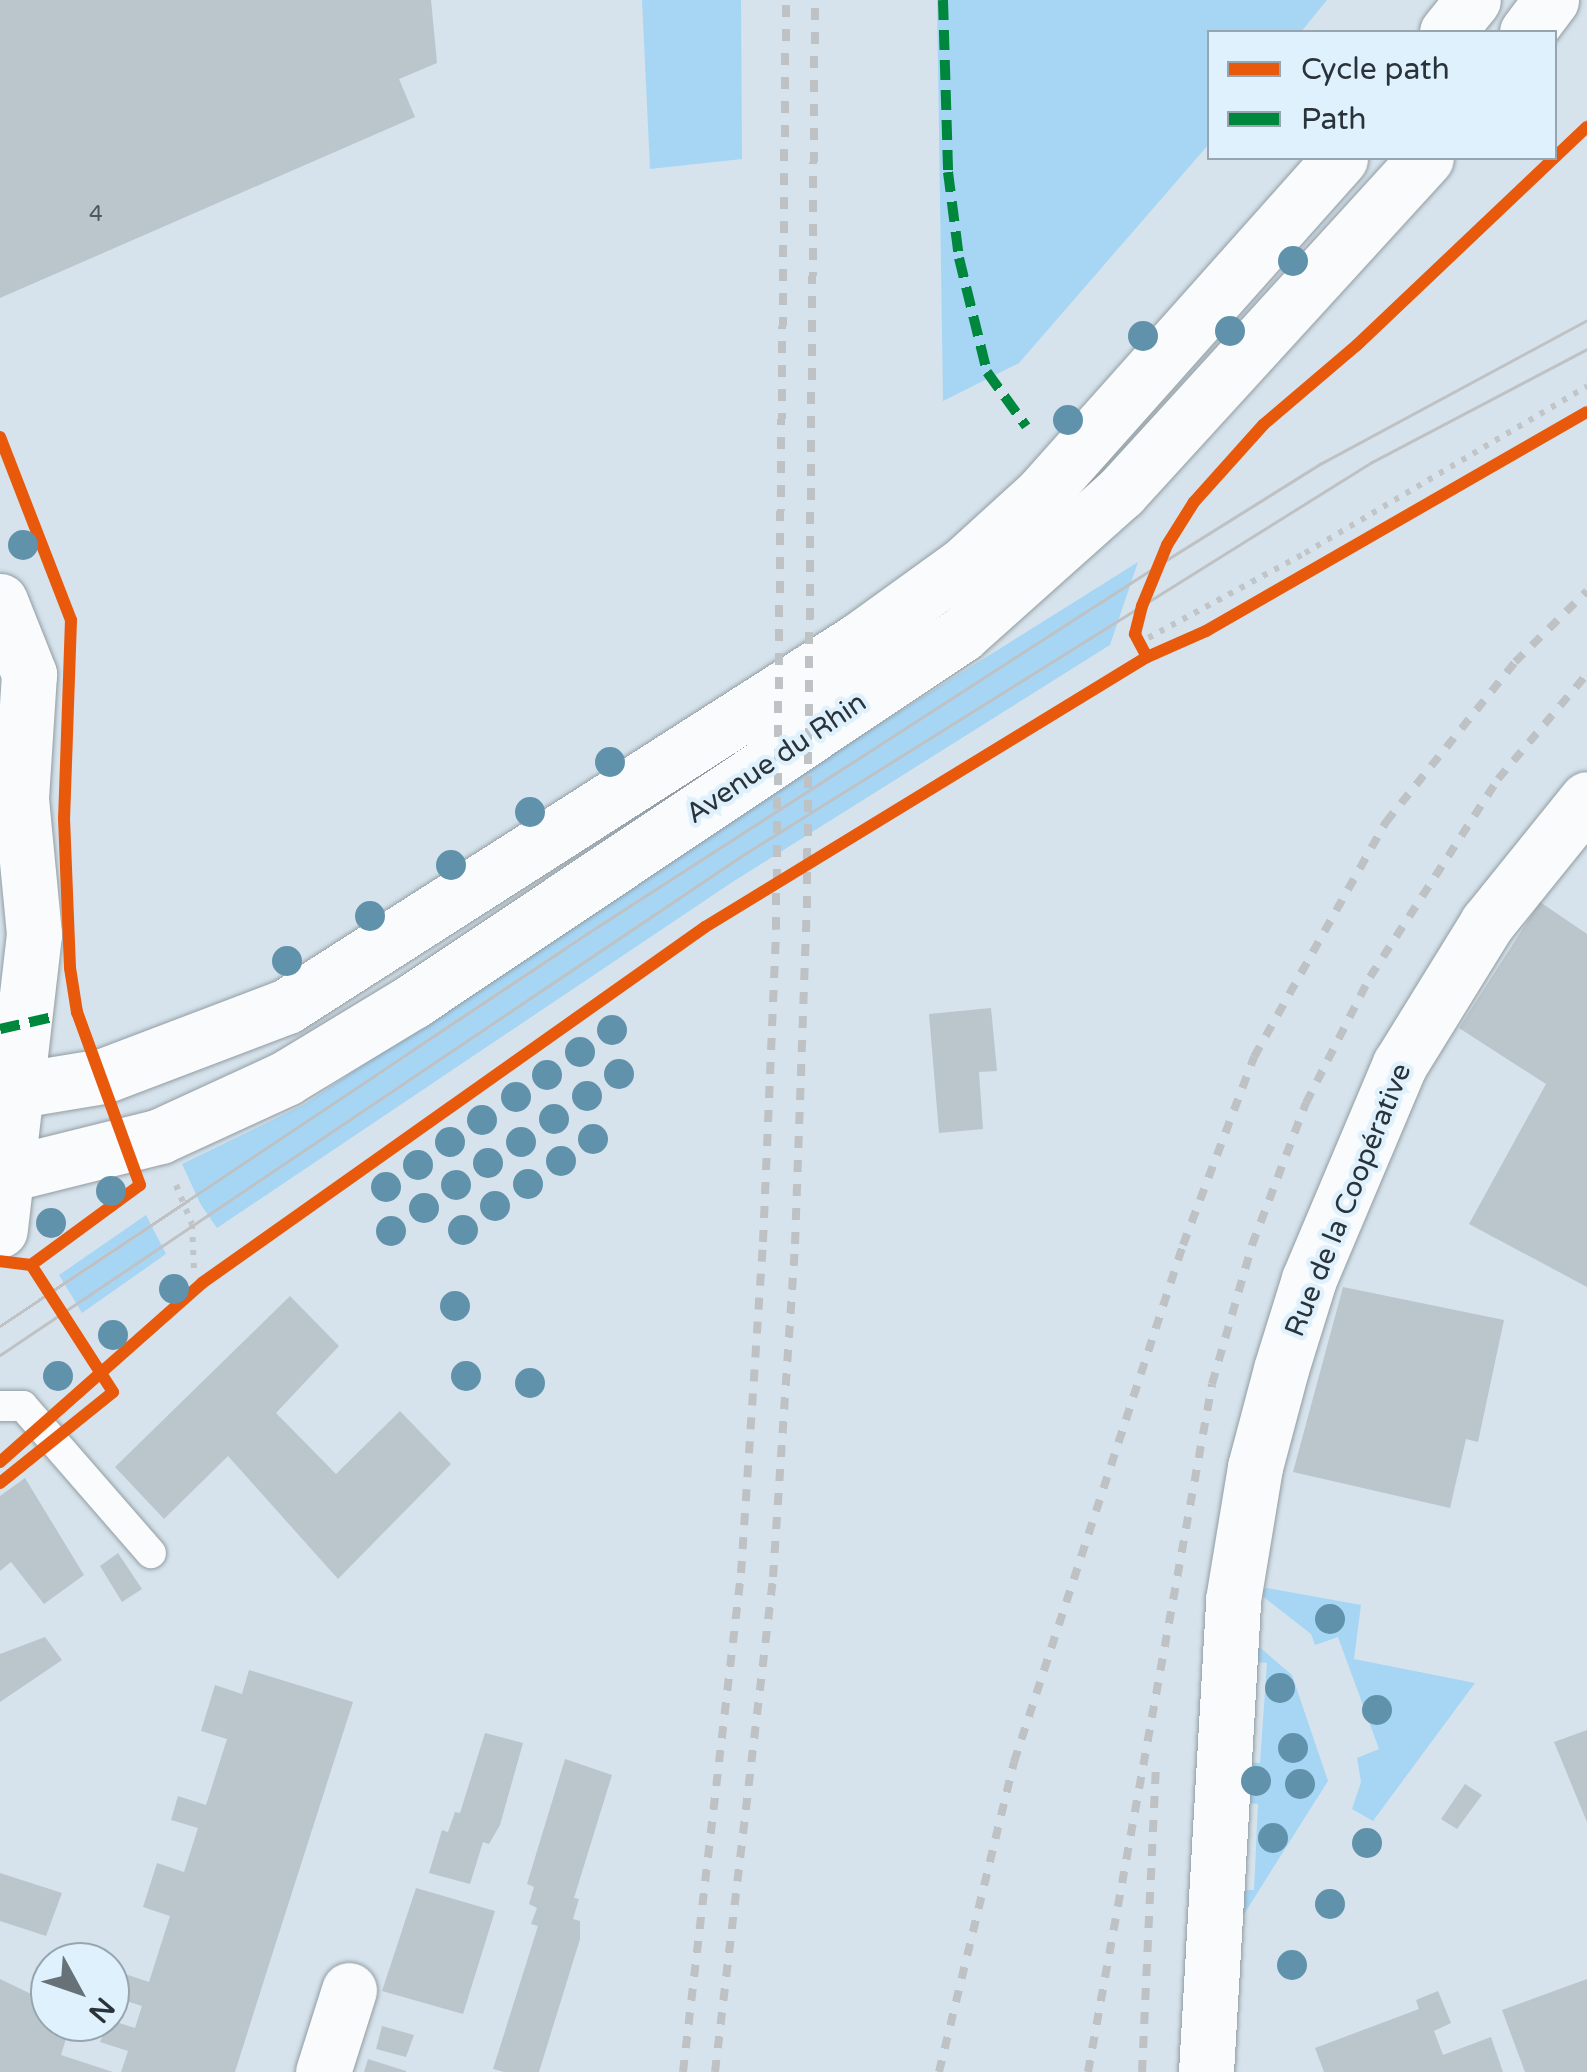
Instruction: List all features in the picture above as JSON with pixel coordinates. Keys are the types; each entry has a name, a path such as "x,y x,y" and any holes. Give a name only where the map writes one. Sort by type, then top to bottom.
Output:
{"main road":[{"path":"1449,30 1474,0"},
{"path":"1528,30 1551,0"},
{"name":"Avenue du Rhin","path":"9,1093 138,1065 287,1006 859,640 964,565 1042,493 1338,160"},
{"name":"Avenue du Rhin","path":"3,1176 160,1136 286,1078 413,1002 962,634 1121,492 1424,160"},
{"path":"0,601 29,674 10,821 34,934 9,1093 0,1230"},
{"name":"Rue de la Coopérative","path":"1206,2072 1233,1600 1255,1467 1281,1369 1309,1279 1400,1064 1487,923 1582,813"},
{"path":"323,2072 350,1990"}],"lane":[{"path":"0,1406 23,1406 152,1553"}],"path":[{"path":"1162,651 1147,657 1137,644 1142,606 1178,524 1263,426 1372,332"},
{"path":"1137,644 1306,553 1587,386"},
{"path":"173,1238 202,1283 217,1272"}],"shaded area":[{"path":"642,0 741,0 742,159 650,169"},
{"path":"937,0 1327,0 1303,30 1207,30 1207,146 1019,363 943,401"},
{"path":"1138,562 1110,645 731,883 217,1228 201,1205 182,1164 305,1104 731,817"},
{"path":"146,1215 166,1254 82,1313 59,1275"},
{"path":"1267,1588 1361,1605 1354,1659 1475,1683 1373,1821 1352,1809 1361,1782 1357,1758 1379,1749 1338,1637 1315,1645 1311,1634 1256,1591"},
{"path":"1250,1639 1292,1675 1328,1781 1232,1933 1234,1890 1254,1890 1258,1804 1238,1802 1240,1762 1260,1763 1267,1663 1248,1661"}],"building":[{"path":"0,0 431,0 437,63 399,79 415,117 0,298"},
{"path":"1540,902 1587,934 1587,1287 1469,1224 1546,1084 1459,1028"},
{"path":"991,1008 997,1071 979,1072 983,1129 939,1133 929,1014"},
{"path":"1343,1287 1504,1320 1478,1442 1466,1439 1450,1508 1293,1472"},
{"path":"290,1296 339,1346 276,1413 336,1474 400,1411 451,1464 338,1579 228,1456 164,1519 115,1467"},
{"path":"25,1478 84,1575 44,1604 11,1562 0,1571 0,1496"},
{"path":"118,1553 142,1589 122,1602 100,1566"},
{"path":"45,1637 62,1660 0,1702 0,1654"},
{"path":"249,1670 353,1702 235,2072 121,2072 128,2051 100,2042 130,2042 130,2026 135,2028 142,2006 130,2002 130,1976 149,1982 170,1916 143,1907 157,1863 184,1872 198,1828 171,1820 178,1796 206,1805 227,1739 201,1731 215,1685 242,1694"},
{"path":"1587,1730 1587,1822 1554,1742"},
{"path":"485,1733 523,1743 500,1825 489,1844 483,1842 470,1884 429,1873 442,1830 448,1832 455,1812 460,1813"},
{"path":"565,1759 612,1775 574,1898 579,1899 573,1919 580,1921 580,1939 539,2072 504,2072 493,2069 538,1926 531,1924 537,1908 529,1904 534,1887 527,1884"},
{"path":"1465,1784 1482,1795 1457,1829 1441,1819"},
{"path":"0,1873 62,1893 46,1936 0,1921"},
{"path":"416,1888 495,1911 463,2014 382,1991"},
{"path":"0,1979 30,1993 30,2042 65,2042 61,2055 113,2072 0,2072"},
{"path":"1587,1979 1587,2072 1525,2072 1502,2010"},
{"path":"1438,1991 1451,2023 1434,2031 1443,2055 1491,2037 1503,2072 1324,2072 1315,2048 1419,2009 1416,2000"},
{"path":"382,2026 414,2035 406,2057 376,2049"},
{"path":"368,2059 406,2071 406,2072 364,2072"}],"tram line":[{"path":"0,1326 594,929 1160,564 1320,464 1587,320"},
{"path":"0,1355 743,855 1372,462 1587,349"}],"railway":[{"path":"683,2072 741,1573 763,1242 776,929 786,0"},
{"path":"715,2072 773,1577 795,1244 807,908 815,0"},
{"path":"939,2072 1014,1762 1183,1245 1254,1057 1386,822 1515,662 1587,591"},
{"path":"1088,2072 1212,1384 1252,1245 1306,1103 1370,977 1498,779 1587,674"},
{"path":"1142,2072 1156,1761"}],"marked path":[{"path":"943,0 948,172 959,258 987,372 1026,426"},
{"path":"0,1029 57,1016"}],"cycle path":[{"path":"1557,155 1587,127"},
{"path":"1147,657 1135,634 1142,606 1167,545 1194,502 1263,425 1357,345 1552,160"},
{"path":"0,1462 202,1283 705,927 1147,657 1206,631 1587,412"},
{"path":"0,437 71,620 64,818 70,968 77,1012 140,1185 31,1265 0,1261"},
{"path":"0,1483 113,1392 31,1265"}]}
